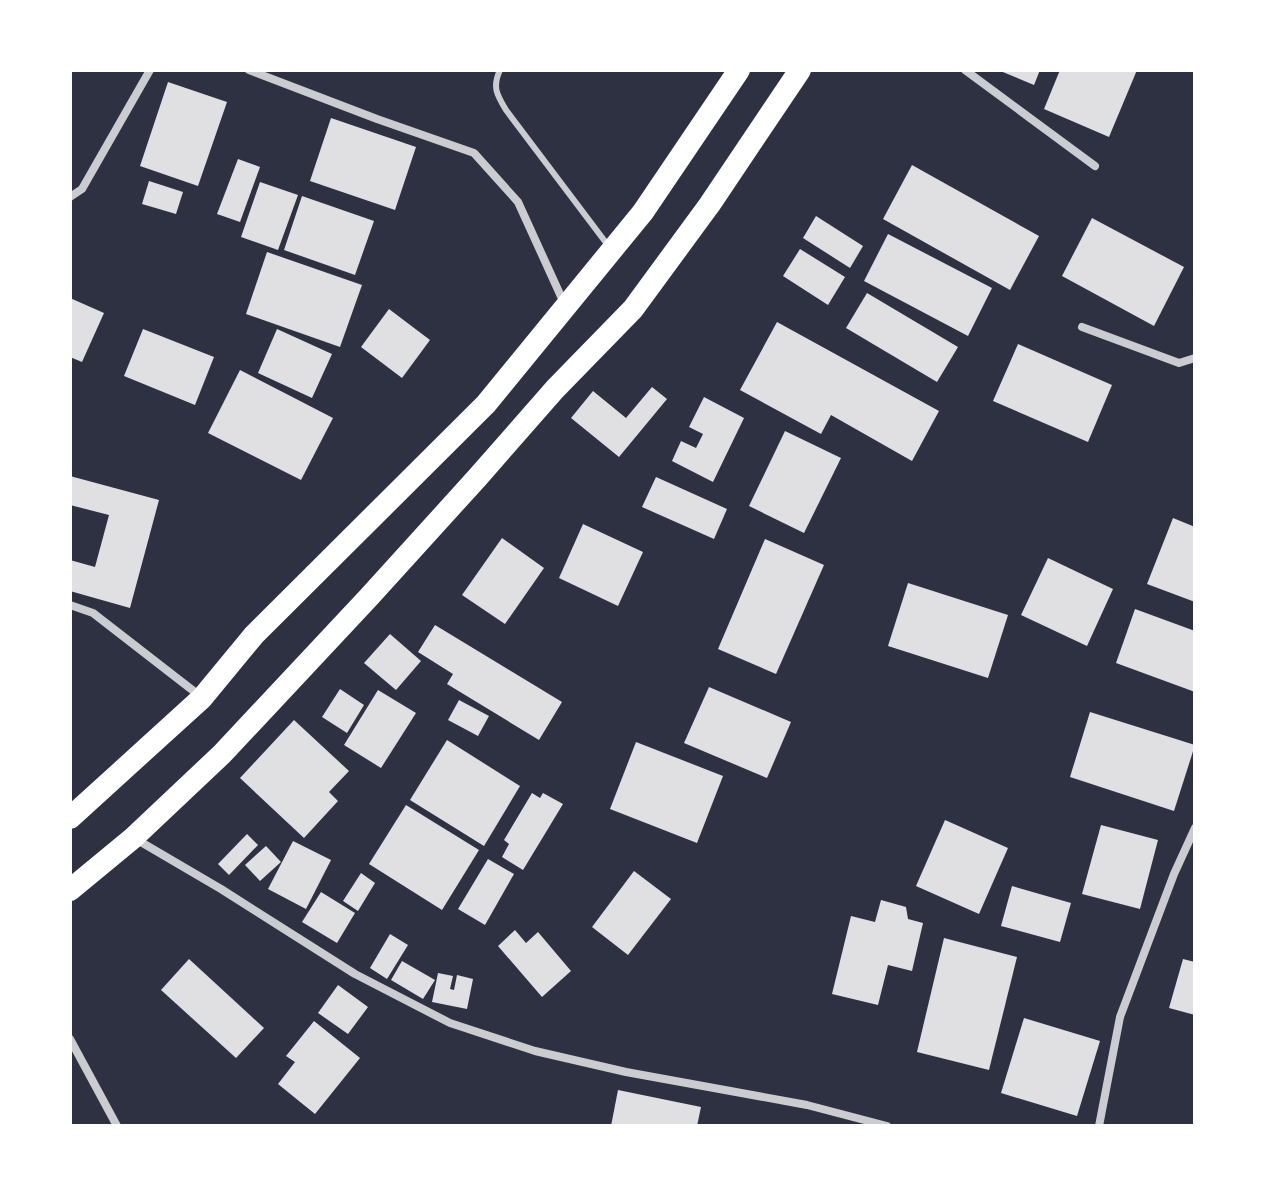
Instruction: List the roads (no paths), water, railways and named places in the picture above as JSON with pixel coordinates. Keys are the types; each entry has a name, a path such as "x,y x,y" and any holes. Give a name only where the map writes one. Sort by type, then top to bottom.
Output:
{"highway":[{"path":"70,818 202,698 254,635 486,404 643,212 739,70"},
{"path":"70,890 133,838 222,754 389,576 555,389 633,309 710,204 800,70"}],"street":[{"path":"70,197 82,189 150,70"},
{"path":"249,70 474,153 518,202 566,307"},
{"path":"965,70 1095,166"},
{"path":"1082,327 1179,363 1195,358"},
{"path":"70,605 93,613 202,698"},
{"path":"1099,1126 1120,1017 1174,874 1195,828"},
{"path":"133,838 221,889 355,974 450,1023 535,1051 626,1072 807,1105 887,1126"},
{"path":"70,1039 117,1126"}],"lane":[{"path":"500,70 495,80 497,95 506,110 612,252"}]}
